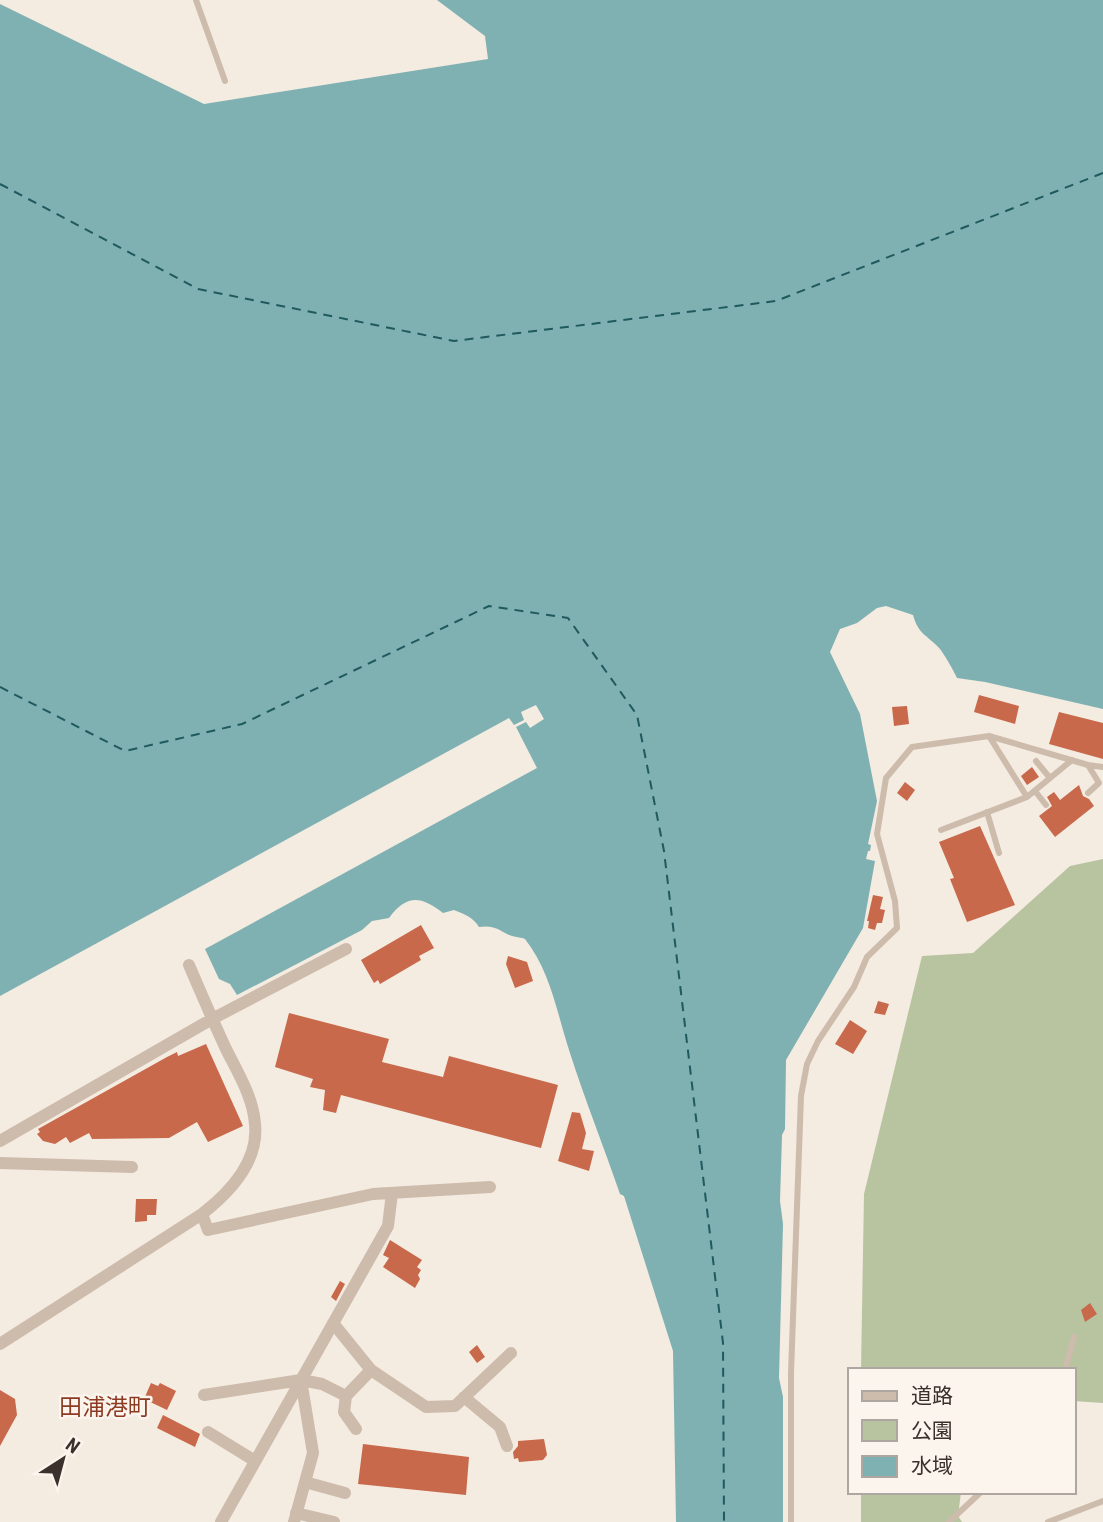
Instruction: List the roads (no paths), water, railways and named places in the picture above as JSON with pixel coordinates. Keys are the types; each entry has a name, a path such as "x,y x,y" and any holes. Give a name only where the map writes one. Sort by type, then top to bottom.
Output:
{"street":[{"path":"0,1141 212,1019 346,948"},
{"path":"0,1344 202,1214 224,1197 249,1158 256,1126 248,1095 189,965"},
{"path":"0,1163 132,1167"},
{"path":"202,1214 208,1230 373,1194 490,1187"},
{"path":"221,1522 388,1226 392,1193"},
{"path":"333,1323 372,1370 426,1406 456,1406 511,1353"},
{"path":"356,1429 344,1412 346,1396 372,1370"},
{"path":"301,1380 313,1453 295,1517 334,1522"},
{"path":"204,1395 301,1380 322,1384 346,1396"},
{"path":"464,1397 500,1427 507,1446"},
{"path":"208,1432 255,1461"},
{"path":"305,1482 345,1493"}],"lane":[{"path":"196,0 225,81"},
{"path":"989,736 1027,797"},
{"path":"792,1522 791,1373 797,1146 801,1096 807,1064 818,1041 854,987 867,957 897,928 895,901 877,834 887,778 912,747 989,736 1103,767"},
{"path":"941,830 1027,797 1072,760"},
{"path":"1036,761 1050,778"},
{"path":"1088,765 1099,783 1088,793"},
{"path":"1035,791 1046,805"},
{"path":"987,812 999,853"},
{"path":"1066,1368 1074,1337"},
{"path":"949,1522 979,1494"},
{"path":"1048,1522 1103,1501"}],"water":[{"path":"437,0 1103,0 1103,709 957,678 940,649 920,630 913,615 886,606 877,608 857,623 840,629 830,652 860,714 877,801 868,844 871,845 870,851 866,859 875,861 863,928 786,1060 780,1201 783,1224 779,1378 783,1397 783,1522 676,1522 673,1351 624,1196 620,1194 582,1088 547,979 525,939 487,926 479,927 471,918 454,910 443,913 428,903 408,901 389,918 372,921 362,930 237,995 230,984 219,979 205,949 537,768 516,727 526,722 530,728 544,719 536,705 521,712 524,720 514,725 509,718 0,996 0,4 204,104 488,59 485,36"}],"district":[{"name":"田浦港町","path":"105,1407"}]}
